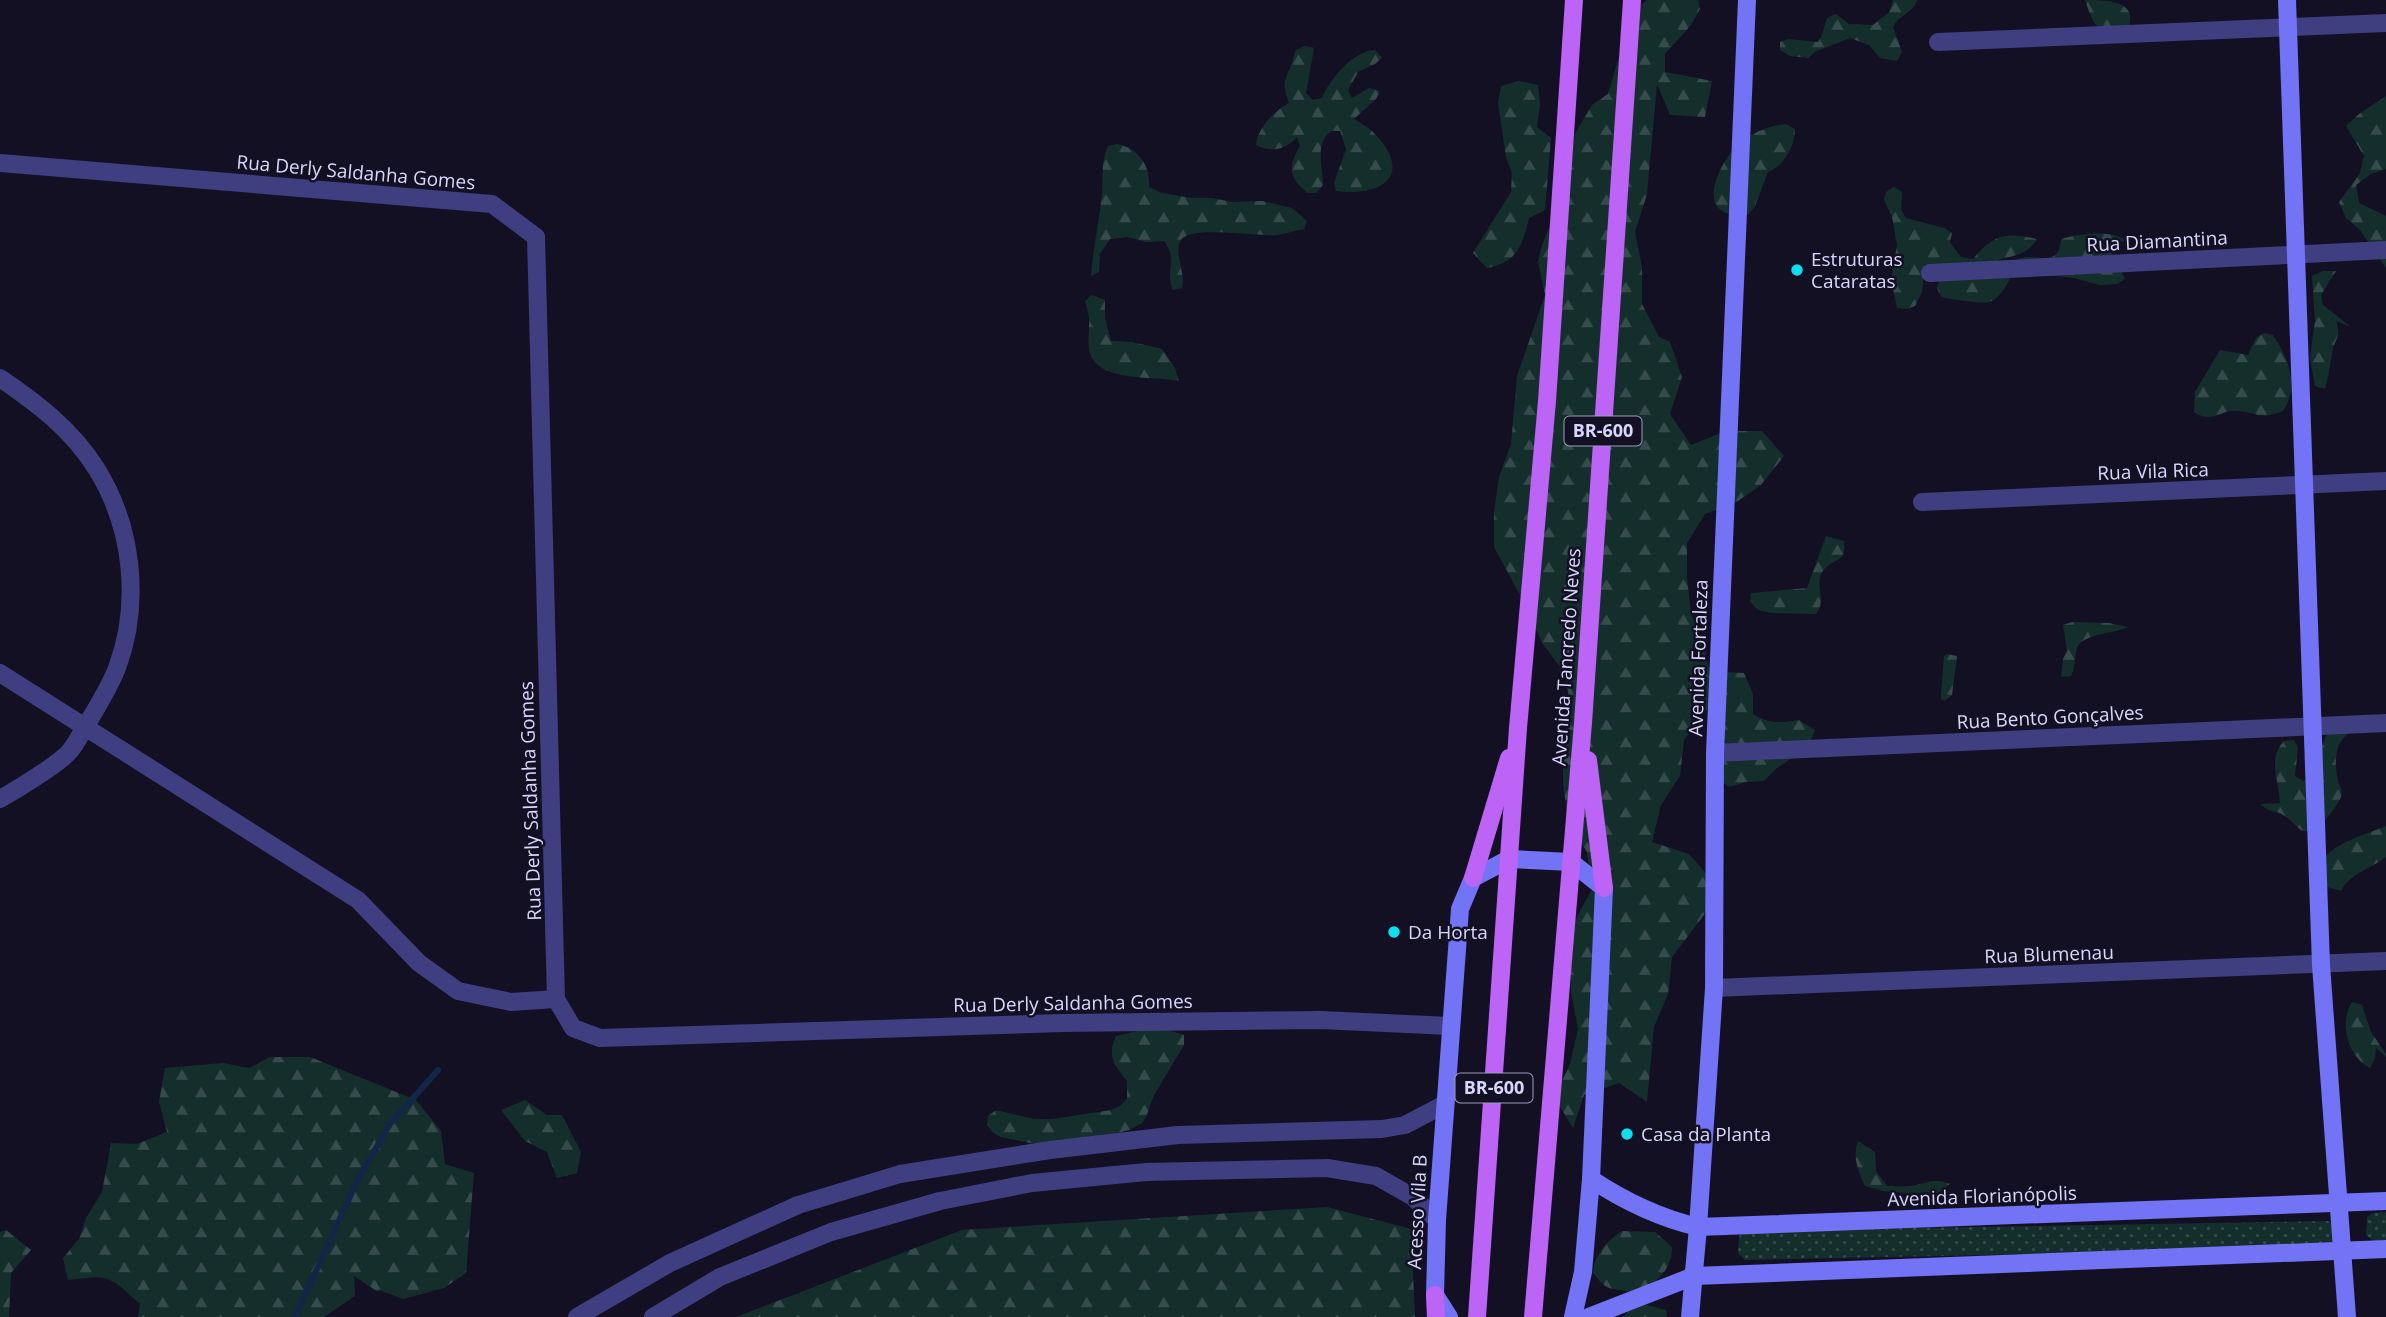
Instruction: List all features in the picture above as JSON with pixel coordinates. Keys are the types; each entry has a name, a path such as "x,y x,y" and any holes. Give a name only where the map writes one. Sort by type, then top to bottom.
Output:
{"main road":[{"name":"Avenida Tancredo Neves","path":"1477,1317 1518,728 1547,401 1574,0"},
{"name":"Avenida Tancredo Neves","path":"1532,1317 1583,723 1632,0"},
{"path":"1583,723 1604,888"},
{"path":"1473,878 1518,728"},
{"path":"1435,1295 1436,1317"}],"street":[{"name":"Avenida Fortaleza","path":"1690,1317 1714,988 1715,753 1747,0"},
{"path":"2287,0 2321,965 2347,1317"},
{"path":"1938,42 2386,23"},
{"name":"Rua Derly Saldanha Gomes","path":"0,163 492,204 536,237 556,999 573,1028 600,1038 1062,1023 1321,1020 1450,1026"},
{"name":"Rua Diamantina","path":"1930,273 2386,250"},
{"path":"0,379 45,411 83,449 108,490 125,535 131,589 125,642 106,692 69,752 0,799"},
{"name":"Rua Vila Rica","path":"1922,502 2386,481"},
{"path":"0,673 358,900 419,963 458,991 512,1002 556,999"},
{"name":"Rua Bento Gonçalves","path":"1715,753 2386,723"},
{"path":"1473,878 1510,859 1571,862 1604,888 1591,1180 1583,1272 1573,1317"},
{"name":"Acesso Vila B","path":"1449,1317 1435,1295 1437,1220 1460,909 1473,878"},
{"name":"Rua Blumenau","path":"1714,988 2386,961"},
{"path":"577,1317 670,1264 798,1205 900,1174 1050,1150 1178,1135 1382,1129 1405,1125 1445,1104"},
{"path":"653,1317 720,1277 831,1232 940,1201 1032,1183 1146,1171 1326,1168 1376,1176 1413,1198 1437,1220"},
{"name":"Avenida Florianópolis","path":"1591,1180 1614,1195 1674,1221 1698,1227 2386,1201"},
{"path":"1589,1317 1694,1276 2386,1249"}],"green space":[{"path":"1647,0 1698,0 1700,9 1691,25 1665,54 1665,72 1712,81 1705,117 1670,115 1657,84 1647,194 1635,232 1642,267 1642,304 1659,337 1670,342 1682,377 1670,414 1691,445 1726,431 1762,431 1784,456 1761,485 1738,501 1705,514 1687,543 1691,613 1705,646 1711,683 1726,672 1744,673 1753,694 1753,714 1775,722 1799,720 1815,730 1808,747 1777,768 1764,781 1729,787 1716,777 1710,705 1684,740 1680,776 1661,805 1652,842 1689,854 1709,877 1707,911 1672,957 1668,994 1654,1027 1647,1102 1619,1083 1584,1095 1573,1128 1554,1097 1570,1064 1578,1029 1571,992 1571,957 1575,921 1592,889 1587,852 1568,821 1563,784 1563,749 1571,707 1564,672 1542,643 1527,608 1494,547 1494,512 1499,477 1511,444 1517,376 1545,295 1538,262 1548,230 1567,204 1574,135 1592,105 1608,94 1618,60 1641,5"},
{"path":"1893,0 1917,0 1893,27 1902,52 1897,61 1880,58 1869,45 1850,38 1815,52 1808,58 1790,56 1780,50 1780,42 1789,39 1818,42 1828,17 1836,14 1849,24 1873,25 1889,12"},
{"path":"2085,0 2102,0 2125,7 2130,19 2128,29 2098,26"},
{"path":"1305,46 1314,48 1306,93 1313,100 1322,98 1336,75 1359,55 1375,50 1382,58 1358,72 1348,90 1352,98 1369,88 1380,91 1376,99 1354,119 1372,131 1385,146 1391,159 1392,170 1388,179 1380,185 1369,190 1336,191 1334,183 1346,149 1340,131 1331,131 1323,142 1323,185 1316,193 1308,193 1294,177 1293,160 1300,146 1297,137 1278,149 1256,145 1268,121 1289,103 1285,89 1286,78 1296,50"},
{"path":"1519,81 1538,85 1540,104 1537,127 1551,138 1545,210 1529,218 1521,245 1512,257 1487,268 1473,253 1511,192 1512,173 1506,157 1498,103 1501,86"},
{"path":"2386,96 2386,169 2371,174 2356,185 2359,203 2386,216 2386,268 2360,230 2346,218 2339,202 2360,173 2364,156 2346,126"},
{"path":"1786,124 1795,129 1791,148 1784,160 1768,172 1755,206 1748,215 1730,214 1721,210 1716,204 1715,185 1729,155 1740,142 1750,136"},
{"path":"1117,144 1131,149 1142,159 1148,172 1149,187 1162,193 1232,202 1263,201 1292,208 1307,221 1304,229 1277,235 1211,232 1187,236 1181,240 1178,251 1182,288 1173,290 1170,254 1164,241 1146,242 1128,237 1110,239 1100,254 1099,272 1091,276 1104,158 1108,146"},
{"path":"1894,187 1902,192 1901,210 1906,218 1944,228 1952,233 1950,242 1961,257 1973,259 1987,244 2001,237 2037,239 2026,251 1993,262 1987,267 2024,257 2050,258 2057,253 2061,239 2086,234 2113,235 2126,241 2116,243 2110,250 2125,279 2117,284 2100,285 2055,276 2011,276 1995,299 1978,302 1941,297 1937,288 1940,279 1924,274 1922,292 1915,306 1897,308 1891,280 1897,245 1892,217 1884,200 1886,192"},
{"path":"2323,271 2336,271 2321,295 2323,305 2351,327 2336,321 2338,335 2325,389 2315,386 2310,358 2315,320 2312,276"},
{"path":"1092,295 1105,300 1105,318 1111,341 1132,342 1162,349 1175,368 1179,381 1118,374 1097,364 1091,356 1088,342 1089,317 1085,301"},
{"path":"2264,333 2273,335 2290,372 2291,392 2283,411 2264,415 2231,411 2212,417 2194,412 2195,392 2220,350 2248,355 2256,338"},
{"path":"1826,536 1844,541 1844,548 1841,557 1820,576 1821,602 1816,614 1771,613 1758,610 1750,602 1751,593 1807,588"},
{"path":"2072,622 2109,623 2128,627 2080,643 2071,676 2061,677 2067,650 2063,625"},
{"path":"1944,656 1957,656 1952,695 1945,701 1941,699 1941,694"},
{"path":"2328,730 2352,732 2342,740 2337,753 2336,767 2341,797 2319,829 2303,831 2282,814 2260,804 2280,803 2275,762 2284,741 2294,740 2298,748 2295,776 2303,781 2312,776"},
{"path":"2386,826 2386,857 2355,875 2341,891 2324,886 2323,859 2329,853 2352,839"},
{"path":"2352,1002 2362,1005 2371,1032 2386,1054 2386,1057 2376,1048 2370,1068 2356,1056 2348,1038 2346,1019"},
{"path":"1146,1029 1165,1029 1184,1035 1184,1045 1154,1095 1142,1123 1110,1135 1058,1143 1030,1143 1001,1137 993,1133 987,1125 988,1116 996,1110 1034,1119 1053,1119 1111,1110 1120,1106 1127,1099 1127,1081 1115,1065 1112,1047 1116,1036"},
{"path":"270,1057 310,1057 416,1100 441,1131 445,1164 474,1173 466,1273 444,1288 403,1299 379,1290 378,1292 354,1276 355,1296 324,1317 138,1317 140,1304 114,1282 101,1278 68,1280 63,1258 79,1239 86,1218 102,1192 111,1143 137,1144 167,1132 159,1102 165,1068 223,1063 249,1068"},
{"path":"525,1100 547,1115 562,1115 581,1152 577,1173 557,1178 547,1152 525,1141 501,1110"},
{"path":"1858,1141 1875,1152 1876,1171 1887,1186 1935,1181 1950,1184 1938,1194 1929,1195 1883,1191 1865,1186 1856,1158"},
{"path":"1327,1207 1411,1229 1415,1317 736,1317 962,1230"},
{"path":"2386,1212 2386,1240 2373,1241 2366,1235 2367,1217 2373,1213"},
{"path":"2328,1221 2336,1226 2336,1245 2327,1248 1745,1260 1738,1253 1739,1236 1745,1231"},
{"path":"6,1230 31,1250 11,1273 9,1317 0,1317 0,1232"},
{"path":"1622,1231 1655,1232 1672,1247 1668,1266 1663,1274 1640,1290 1610,1288 1593,1273 1602,1249"},
{"path":"1647,1305 1666,1310 1667,1317 1624,1317 1628,1311"}],"waterway":[{"path":"295,1317 358,1179 390,1124 438,1070"}],"place":[{"name":"Estruturas Cataratas","path":"1797,270"},
{"name":"Da Horta","path":"1394,932"},
{"name":"Casa da Planta","path":"1627,1134"}]}
